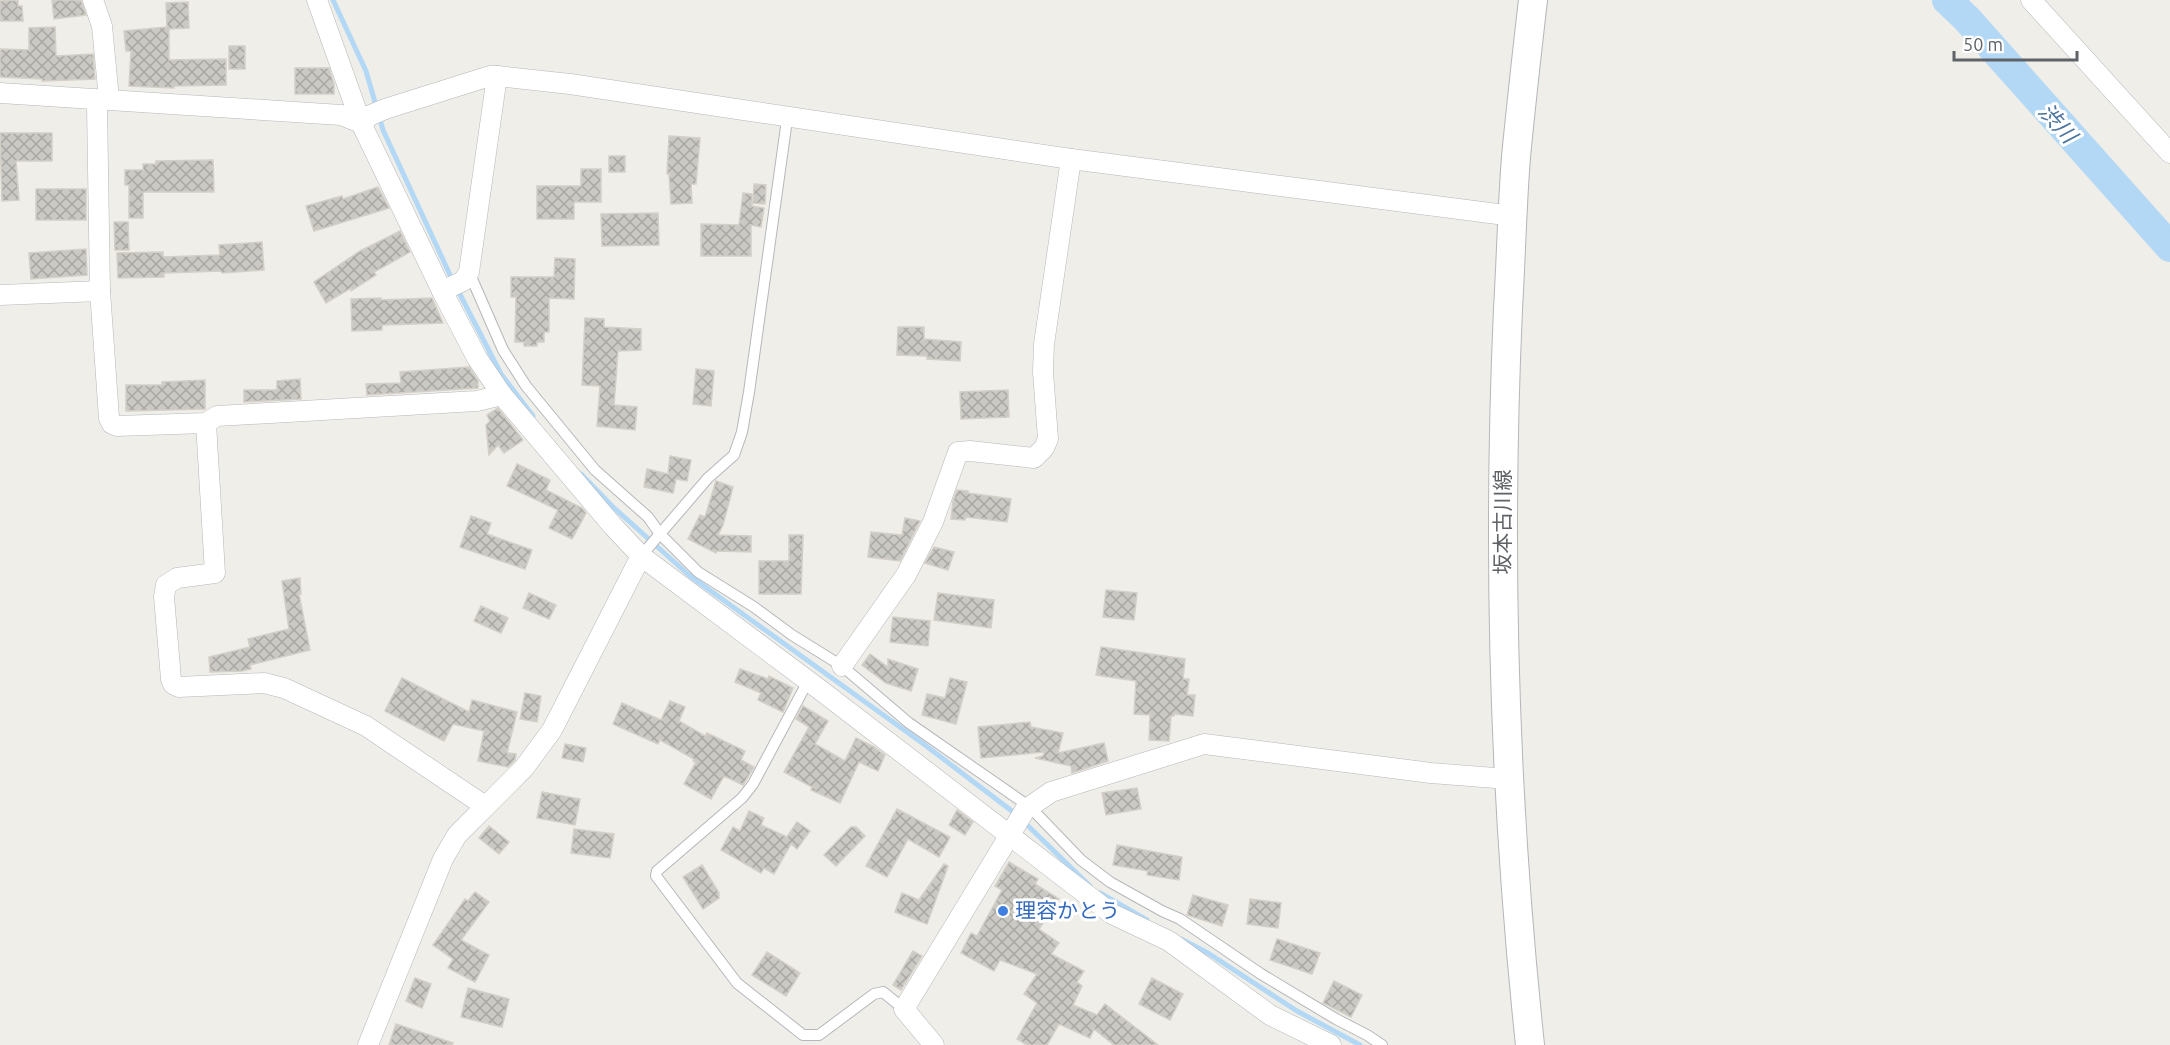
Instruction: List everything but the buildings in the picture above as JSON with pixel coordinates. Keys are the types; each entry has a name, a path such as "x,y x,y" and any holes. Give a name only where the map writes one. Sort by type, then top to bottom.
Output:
{"main road":[{"name":"坂本古川線","path":"1530,1045 1508,779 1502,560 1504,409 1516,158 1533,0"}],"street":[{"path":"93,0 102,26 104,100 98,106 100,291 109,418 112,423 117,426 206,423 217,416 477,401 502,394"},
{"path":"317,0 456,283 477,358 502,394 612,525 643,553 1112,914 1169,941 1270,1015 1322,1043"},
{"path":"2031,0 2170,153"},
{"path":"0,93 372,116 490,76 497,76 570,84 1071,159 1513,216"},
{"path":"456,283 497,76"},
{"path":"842,666 906,575 933,522 958,452 970,451 1034,458 1044,448 1048,439 1043,372 1044,344 1071,159"},
{"path":"0,295 100,291"},
{"path":"206,423 215,573 177,578 166,585 164,597 173,684 179,687 264,683 284,688 366,726 485,806"},
{"path":"368,1045 443,859 457,836 525,768 552,730 643,553"},
{"path":"934,1045 904,1009 1028,809 1051,792 1204,744 1431,773 1508,779"}],"lane":[{"path":"643,553 708,478 734,455 742,432 784,139 785,116"},
{"path":"456,283 526,386 596,470 648,517 658,535 698,572 842,666 909,723 1028,809 1081,860 1110,882 1180,919 1261,974 1382,1045"},
{"path":"808,681 753,784 742,798 657,871 656,876 737,983 803,1035 819,1035 874,994 883,992 904,1009"}],"waterway":[{"path":"333,0 366,71 383,130 451,277 501,374 533,416"},
{"name":"渋川","path":"1947,0 1967,19 2170,247"},
{"path":"581,474 613,507 690,576 925,745 1017,815"},
{"path":"1024,822 1090,886"},
{"path":"1100,893 1147,920"},
{"path":"1181,939 1208,953 1297,1011 1360,1045"}],"place":[{"name":"理容かとう","path":"1003,911"}]}
